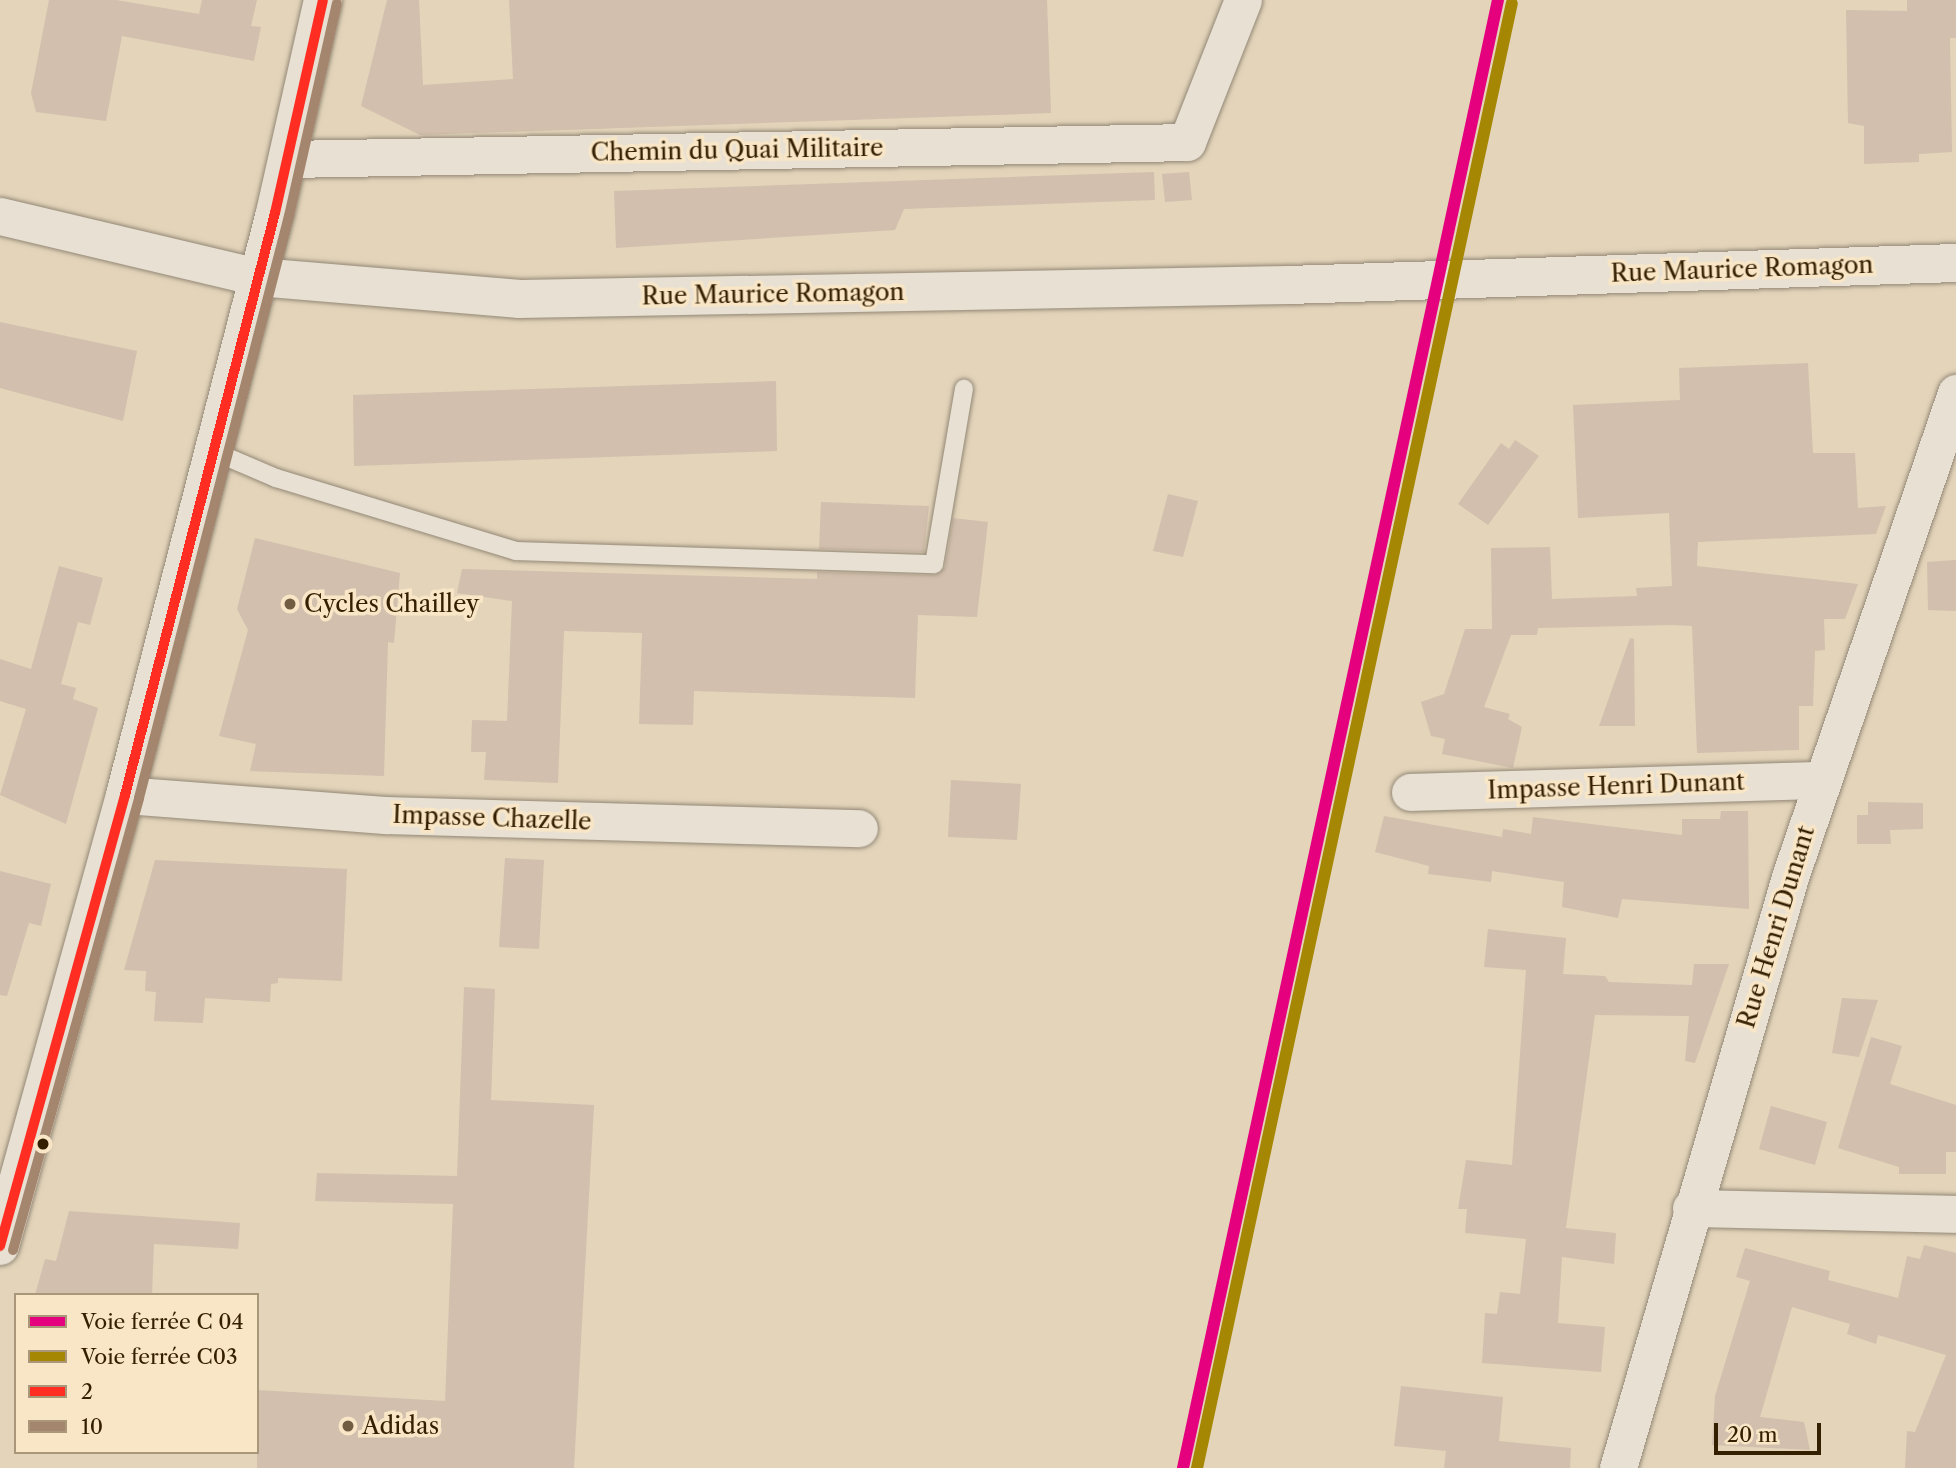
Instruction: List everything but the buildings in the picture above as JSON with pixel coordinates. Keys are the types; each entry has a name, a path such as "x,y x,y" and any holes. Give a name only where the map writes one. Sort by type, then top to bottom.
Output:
{"street":[{"path":"0,1246 11,1171 125,795 288,159 323,0"},
{"name":"Chemin du Quai Militaire","path":"288,159 1187,142 1243,0"},
{"path":"0,216 258,277"},
{"name":"Rue Maurice Romagon","path":"258,277 520,299 1289,285 1956,263"},
{"name":"Rue Henri Dunant","path":"1618,1468 1691,1208 1823,780 1956,393"},
{"name":"Impasse Henri Dunant","path":"1410,792 1823,780"},
{"name":"Impasse Chazelle","path":"125,795 385,815 859,828"},
{"path":"1691,1208 1956,1214"}],"lane":[{"path":"213,451 276,478 516,551 934,564 964,389"}],"transit line":[{"name":"2","path":"0,1246 125,795 275,213 323,0"},
{"path":"1183,1468 1498,0"},
{"name":"10","path":"13,1250 139,798 289,216 337,3"}],"rail line":[{"name":"C03","path":"1197,1468 1512,3"}],"place":[{"name":"Cycles Chailley","path":"290,604"},
{"name":"Adidas","path":"348,1426"}]}
